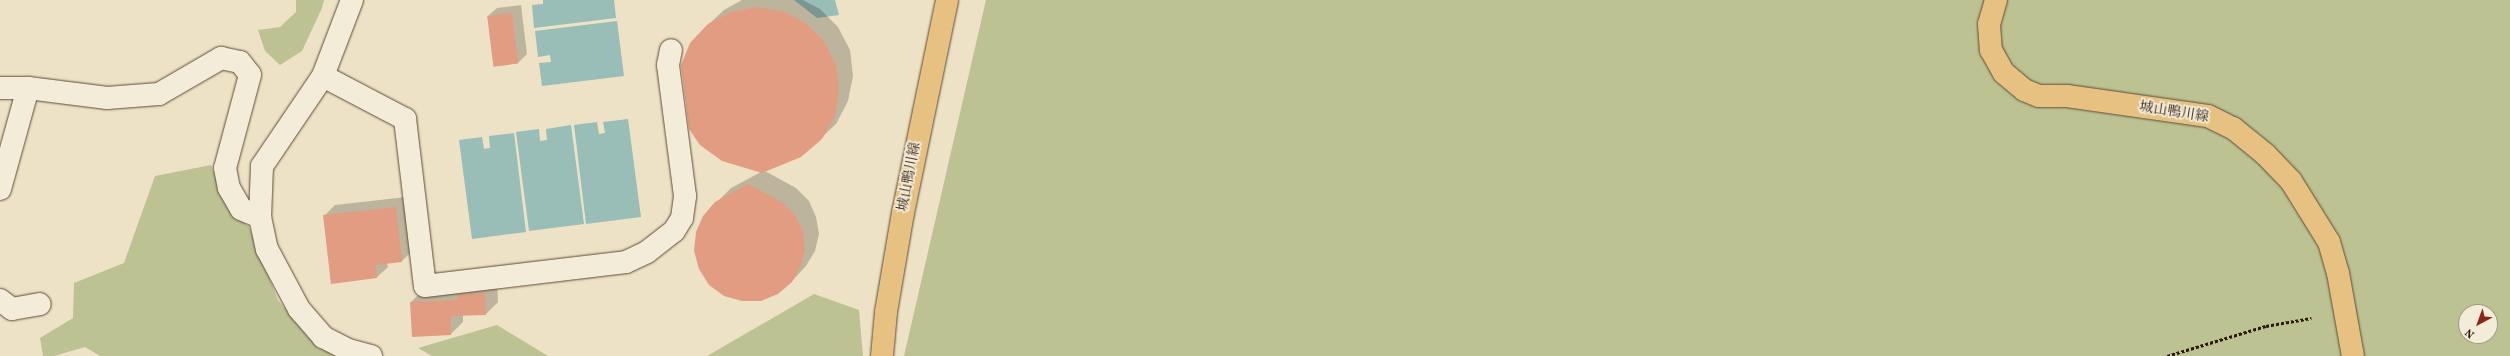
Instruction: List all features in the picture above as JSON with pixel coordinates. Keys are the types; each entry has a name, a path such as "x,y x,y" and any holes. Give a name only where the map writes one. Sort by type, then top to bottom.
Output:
{"main road":[{"name":"城山鴨川線","path":"882,356 886,312 903,213 948,0"},
{"name":"城山鴨川線","path":"1996,0 1989,24 1991,50 2004,73 2024,90 2040,96 2067,96 2208,116 2233,128 2265,154 2291,181 2329,242 2338,272 2353,356"}],"street":[{"path":"352,0 323,76 262,166 260,217 267,249 299,309 323,337 348,350 371,356"},
{"path":"323,76 405,120 426,286 626,262 647,252 674,231 682,218 685,196 668,65 671,50"},
{"path":"0,88 28,88 107,98 159,94 221,58 240,62 250,75 225,168 229,188 241,209 260,217"},
{"path":"0,189 28,88"},
{"path":"0,300 12,309 40,304"}],"path":[{"path":"2167,356 2266,326 2311,318"}],"green space":[{"path":"296,0 324,0 322,8 302,51 280,65 265,51 258,30 280,27 296,12"},
{"path":"986,0 2510,0 2510,356 904,356"},
{"path":"211,165 228,210 249,227 278,300 318,348 345,356 100,356 85,347 54,356 43,356 40,338 73,318 74,283 124,263 155,176"},
{"path":"814,294 859,310 863,356 707,356"},
{"path":"497,325 548,356 432,356 418,348"}],"water":[{"path":"543,0 614,0 616,18 534,28 532,5 543,4"},
{"path":"794,0 835,0 839,15 817,18"},
{"path":"617,21 624,76 542,86 539,63 551,62 550,55 538,57 535,31"},
{"path":"628,119 641,217 586,224 574,125 597,122 599,134 605,133 603,122"},
{"path":"571,125 584,224 529,231 516,132 539,129 540,141 547,140 546,129"},
{"path":"514,133 526,232 472,239 459,140 482,137 484,149 490,148 489,136"}],"building":[{"path":"756,7 782,11 806,23 824,41 836,65 839,91 835,116 822,139 801,157 762,173 722,161 700,145 689,129 681,65 690,43 708,24 731,12"},
{"path":"512,13 518,64 493,67 487,16"},
{"path":"748,184 782,202 795,215 803,231 805,249 801,266 792,282 778,294 761,301 742,301 724,296 709,285 699,269 694,251 696,232 703,216 715,202"},
{"path":"396,207 402,262 376,265 377,278 331,284 323,215"},
{"path":"485,293 486,315 451,316 451,335 412,337 410,302 458,300 457,295"}]}
